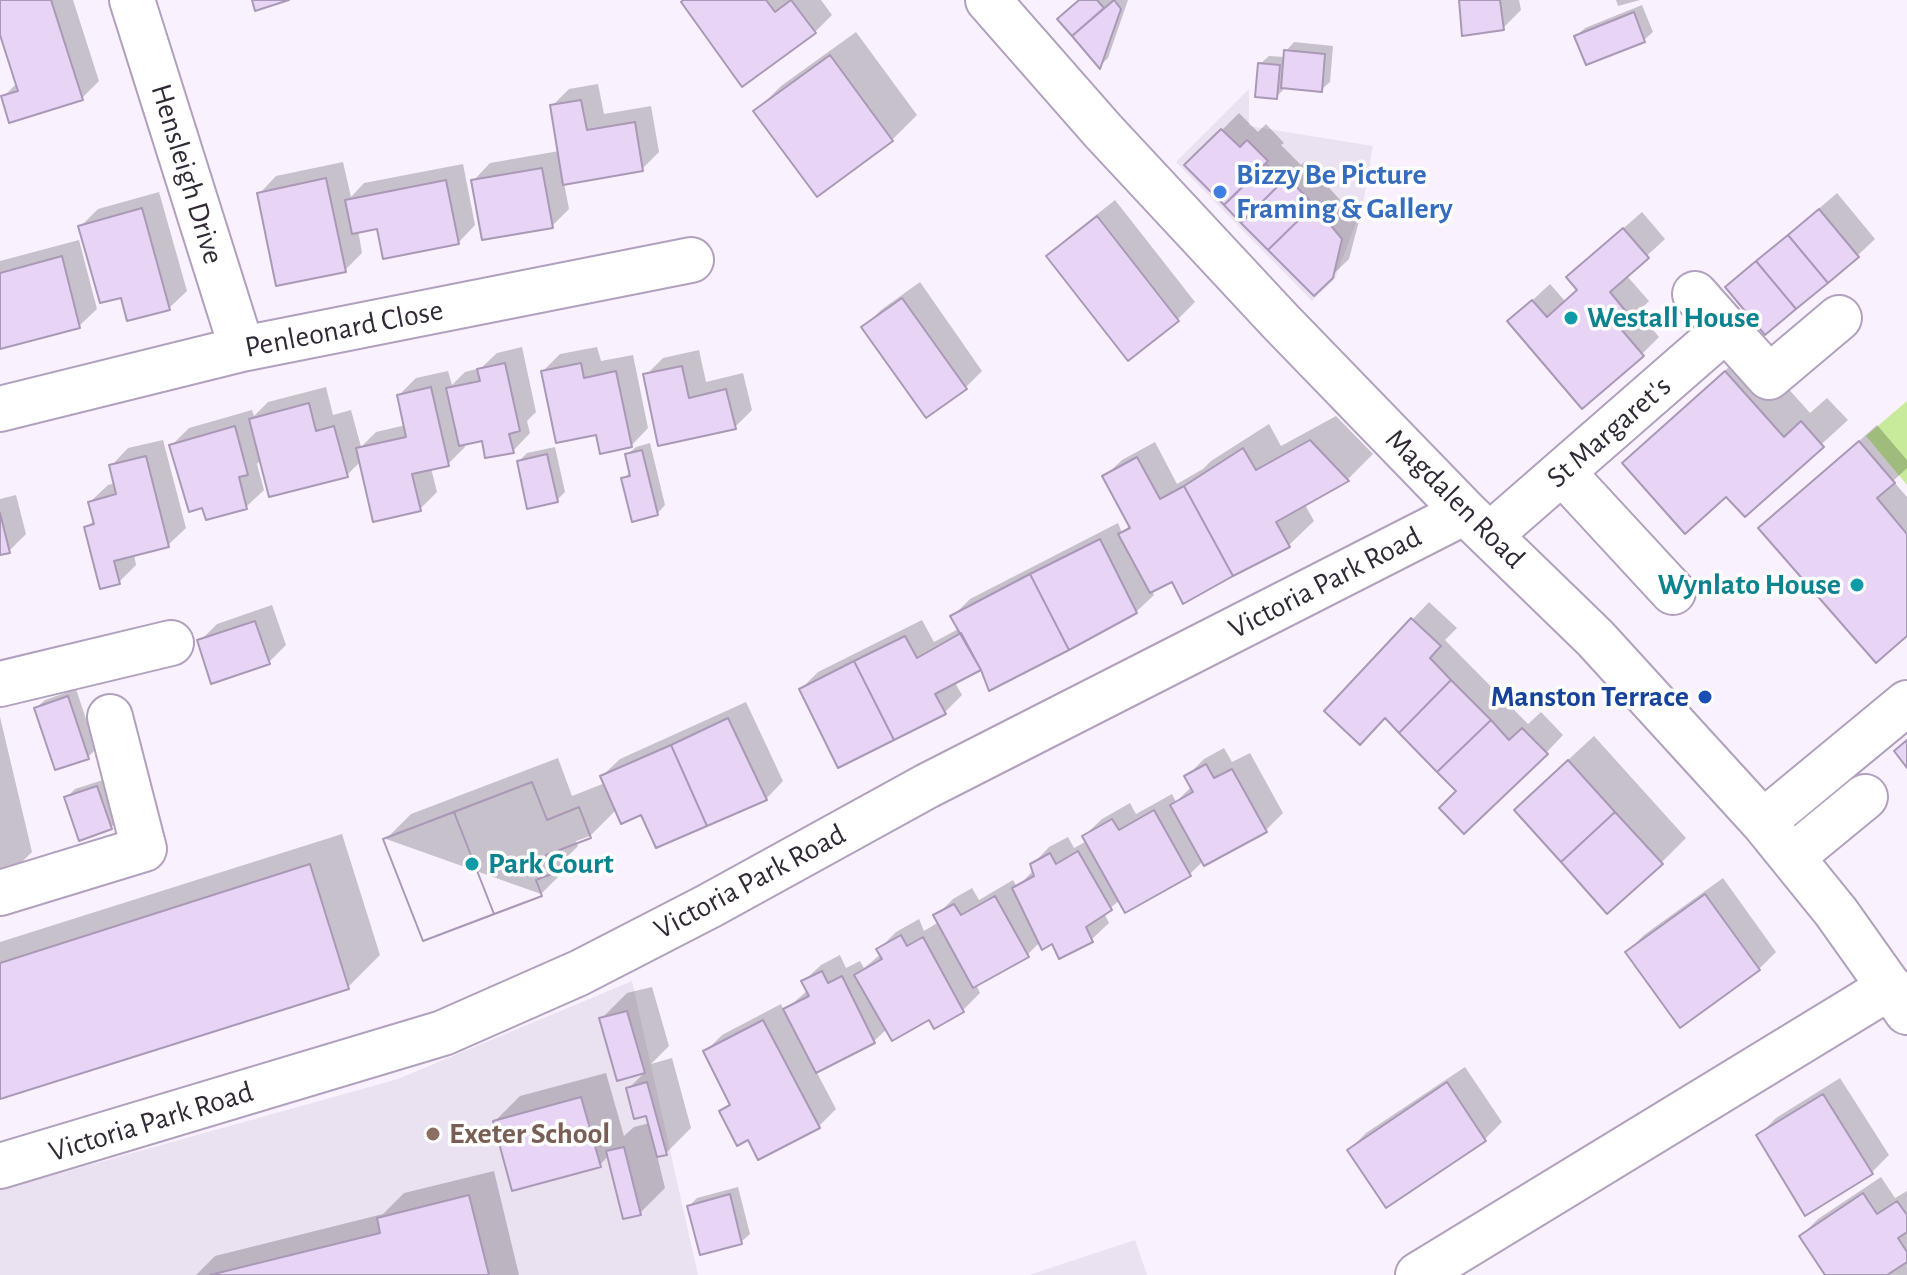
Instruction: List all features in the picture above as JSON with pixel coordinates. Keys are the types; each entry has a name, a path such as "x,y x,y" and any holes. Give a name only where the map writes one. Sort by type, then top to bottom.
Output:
{"street":[{"name":"Hensleigh Drive","path":"132,0 242,349"},
{"name":"Magdalen Road","path":"988,0 1103,131 1280,321 1595,638 1763,822 1836,912 1902,1002"},
{"name":"Penleonard Close","path":"0,409 242,349 691,260"},
{"path":"1695,294 1769,377 1839,318"},
{"name":"St Margaret's","path":"1478,523 1563,473 1726,329"},
{"path":"1563,473 1673,592"},
{"name":"Victoria Park Road","path":"0,1166 443,1033 579,973 709,906 927,786 1478,523"},
{"path":"0,684 171,643"},
{"path":"1763,822 1907,703"},
{"path":"0,893 144,849 110,717"},
{"path":"1792,857 1865,797"},
{"path":"1418,1275 1902,1002"}],"shaded area":[{"path":"1249,89 1249,126 1373,146 1363,204 1335,279 1312,301 1176,162"},
{"name":"Exeter School","path":"632,981 698,1275 0,1275 0,1190 398,1079"},
{"path":"1135,1240 1147,1275 1029,1275"}],"green space":[{"path":"1907,401 1907,485 1866,436"}],"building":[{"path":"0,0 51,0 83,100 9,123 1,96 18,91 0,35"},
{"path":"252,0 289,0 255,11"},
{"path":"766,0 775,12 791,0 816,33 742,87 681,2"},
{"path":"1079,0 1097,0 1104,8 1072,36 1057,19"},
{"path":"1114,0 1121,9 1100,69 1072,36"},
{"path":"1459,0 1500,0 1504,30 1462,36"},
{"path":"1634,12 1645,42 1586,65 1574,36"},
{"path":"1284,50 1325,54 1322,92 1281,88"},
{"path":"830,55 893,141 817,197 753,111"},
{"path":"1258,63 1280,65 1277,99 1255,97"},
{"path":"581,100 587,130 635,122 643,171 563,185 550,105"},
{"path":"1221,129 1240,147 1247,140 1268,161 1224,205 1184,165"},
{"path":"1266,164 1283,181 1241,223 1224,205"},
{"path":"542,168 553,228 482,240 471,180"},
{"path":"1287,177 1314,205 1268,250 1241,223"},
{"path":"326,178 346,272 276,286 257,193"},
{"path":"446,180 459,244 383,259 377,229 352,234 345,200"},
{"path":"1314,205 1342,239 1333,278 1314,296 1268,250"},
{"path":"142,208 170,310 127,321 121,298 100,303 78,226"},
{"path":"1819,209 1859,257 1828,283 1788,235"},
{"path":"1097,216 1179,321 1128,361 1046,256"},
{"name":"Westall House","path":"1623,228 1649,258 1610,292 1633,320 1621,329 1644,356 1582,409 1507,321 1532,300 1547,317 1577,290 1566,277"},
{"path":"1788,235 1828,283 1796,309 1756,261"},
{"path":"62,256 80,328 0,349 0,273"},
{"path":"1756,261 1796,309 1765,335 1725,287"},
{"path":"902,298 967,389 926,418 861,327"},
{"path":"505,363 520,431 509,434 514,453 485,458 482,441 459,446 446,388 480,381 477,369"},
{"path":"581,363 584,378 616,371 632,447 600,454 596,435 556,443 541,371"},
{"path":"682,366 689,398 726,389 736,429 658,446 643,374"},
{"path":"1725,371 1784,437 1801,421 1824,447 1745,517 1726,497 1685,534 1622,463"},
{"path":"431,387 449,466 412,474 421,511 373,522 356,448 406,437 397,395"},
{"path":"309,403 316,431 334,426 348,477 269,497 249,419"},
{"path":"235,426 248,475 239,477 247,509 206,520 202,508 189,512 169,445"},
{"path":"1310,440 1349,481 1276,522 1290,547 1233,576 1184,486 1243,448 1256,470"},
{"name":"Wynlato House","path":"1859,441 1895,483 1877,498 1907,534 1907,636 1876,663 1758,528"},
{"path":"642,450 658,515 632,522 621,478 630,476 625,454"},
{"path":"547,454 558,502 527,509 517,461"},
{"path":"146,456 169,547 114,561 120,584 100,589 84,527 94,524 88,502 116,494 109,465"},
{"path":"1137,457 1160,499 1184,486 1233,576 1183,604 1172,582 1150,593 1118,534 1130,528 1102,476"},
{"path":"0,513 10,553 0,555"},
{"path":"1100,539 1137,613 1069,650 1030,574"},
{"path":"1030,574 1069,650 989,691 981,670 950,616"},
{"path":"1411,618 1441,646 1430,658 1451,680 1399,733 1385,718 1360,745 1324,711"},
{"path":"255,621 270,664 211,684 197,640"},
{"path":"961,633 981,670 935,694 946,714 894,740 854,661 905,636 917,658"},
{"path":"854,661 894,740 838,768 799,689"},
{"path":"1451,680 1491,720 1437,772 1399,733"},
{"path":"68,696 89,759 55,770 34,708"},
{"path":"728,718 767,800 707,826 671,745"},
{"path":"1491,720 1509,740 1522,728 1548,754 1464,834 1439,808 1456,791 1437,772"},
{"path":"1907,740 1907,768 1894,751"},
{"path":"671,745 707,826 656,848 641,815 621,824 600,776"},
{"path":"1568,760 1615,812 1561,862 1514,810"},
{"path":"1206,764 1214,778 1232,769 1267,832 1204,866 1170,805 1193,792 1184,776"},
{"path":"532,782 547,820 579,807 591,838 546,855 554,873 536,880 542,896 494,914 454,812"},
{"name":"Park Court","path":"532,782 547,820 579,807 591,838 546,855 554,873 536,880 542,896 423,941 383,839"},
{"path":"97,786 112,829 79,841 64,797"},
{"path":"1154,810 1191,876 1125,913 1082,836 1112,819 1119,830"},
{"path":"454,812 494,914 423,941 383,839"},
{"path":"1615,812 1663,864 1607,914 1561,862"},
{"path":"1078,851 1112,910 1086,927 1093,942 1059,959 1052,944 1042,950 1012,888 1034,876 1030,864 1050,853 1056,864"},
{"path":"310,864 349,989 0,1099 0,963"},
{"path":"1705,894 1760,970 1680,1028 1625,952"},
{"path":"995,896 1029,957 973,988 933,915 954,904 961,915"},
{"path":"901,935 907,946 923,937 964,1012 934,1029 929,1020 892,1041 854,975 882,959 876,949"},
{"path":"822,971 828,983 842,976 875,1043 816,1073 783,1009 809,996 801,981"},
{"path":"627,1011 645,1073 617,1081 599,1018"},
{"path":"763,1020 820,1128 758,1160 748,1140 737,1146 719,1111 730,1105 703,1051"},
{"path":"647,1082 667,1155 657,1157 646,1116 634,1119 626,1088"},
{"path":"1447,1082 1486,1141 1386,1208 1347,1150"},
{"path":"1823,1094 1873,1174 1805,1216 1756,1135"},
{"path":"581,1097 601,1167 512,1191 493,1121"},
{"path":"624,1147 641,1215 623,1219 606,1151"},
{"path":"1863,1193 1877,1214 1897,1201 1907,1215 1907,1232 1898,1238 1907,1252 1907,1262 1887,1275 1825,1275 1799,1236"},
{"path":"730,1194 742,1244 700,1255 687,1206"},
{"path":"469,1195 489,1275 210,1275 380,1233 377,1218"}],"place":[{"name":"Bizzy Be Picture Framing & Gallery","path":"1220,192"},
{"name":"Westall House","path":"1571,318"},
{"name":"Wynlato House","path":"1857,585"},
{"name":"Manston Terrace","path":"1705,697"},
{"name":"Park Court","path":"472,864"},
{"name":"Exeter School","path":"433,1134"}]}
